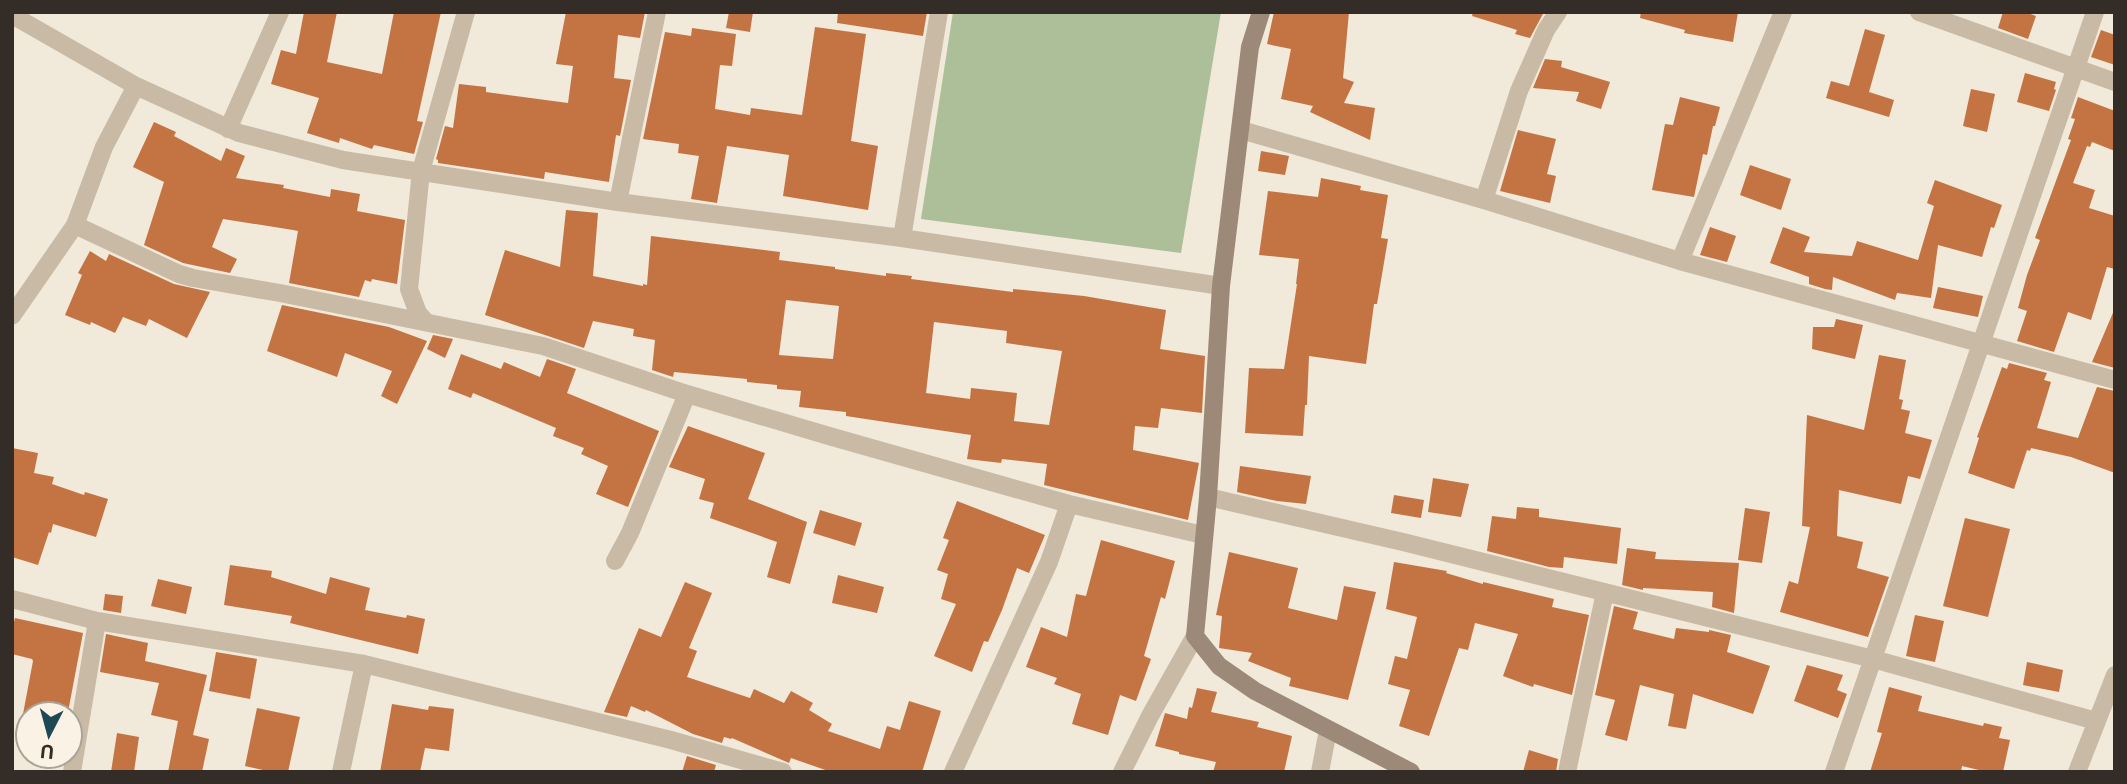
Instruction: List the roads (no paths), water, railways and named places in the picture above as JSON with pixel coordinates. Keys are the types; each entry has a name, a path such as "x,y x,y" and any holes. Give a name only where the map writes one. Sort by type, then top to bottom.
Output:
{"street":[{"path":"229,129 280,12"},
{"path":"426,322 418,313 409,289 421,171 466,12"},
{"path":"618,202 657,12"},
{"path":"902,238 939,12"},
{"path":"1122,772 1195,636 1208,497 1221,286 1250,47 1261,12"},
{"path":"1484,200 1519,91 1546,30 1558,12"},
{"path":"1679,261 1783,12"},
{"path":"1919,12 2115,82"},
{"path":"1834,772 2095,12"},
{"path":"12,15 136,86 229,129 303,152 618,202 902,238 1221,286"},
{"path":"12,316 75,225 104,147 136,86"},
{"path":"1241,130 1484,200 1679,261 2115,380"},
{"path":"75,225 193,278 543,346 687,394 1069,504 1203,535"},
{"path":"615,561 630,533 687,394"},
{"path":"1208,497 1873,659 2096,721"},
{"path":"953,772 1049,562 1069,504"},
{"path":"1567,772 1605,592"},
{"path":"12,598 97,621 363,664 671,740 783,772"},
{"path":"72,772 97,621"},
{"path":"1195,636 1219,666 1237,679 1277,704 1411,772"},
{"path":"341,772 363,664"},
{"path":"2077,772 2115,675"},
{"path":"1320,772 1328,730"}]}
